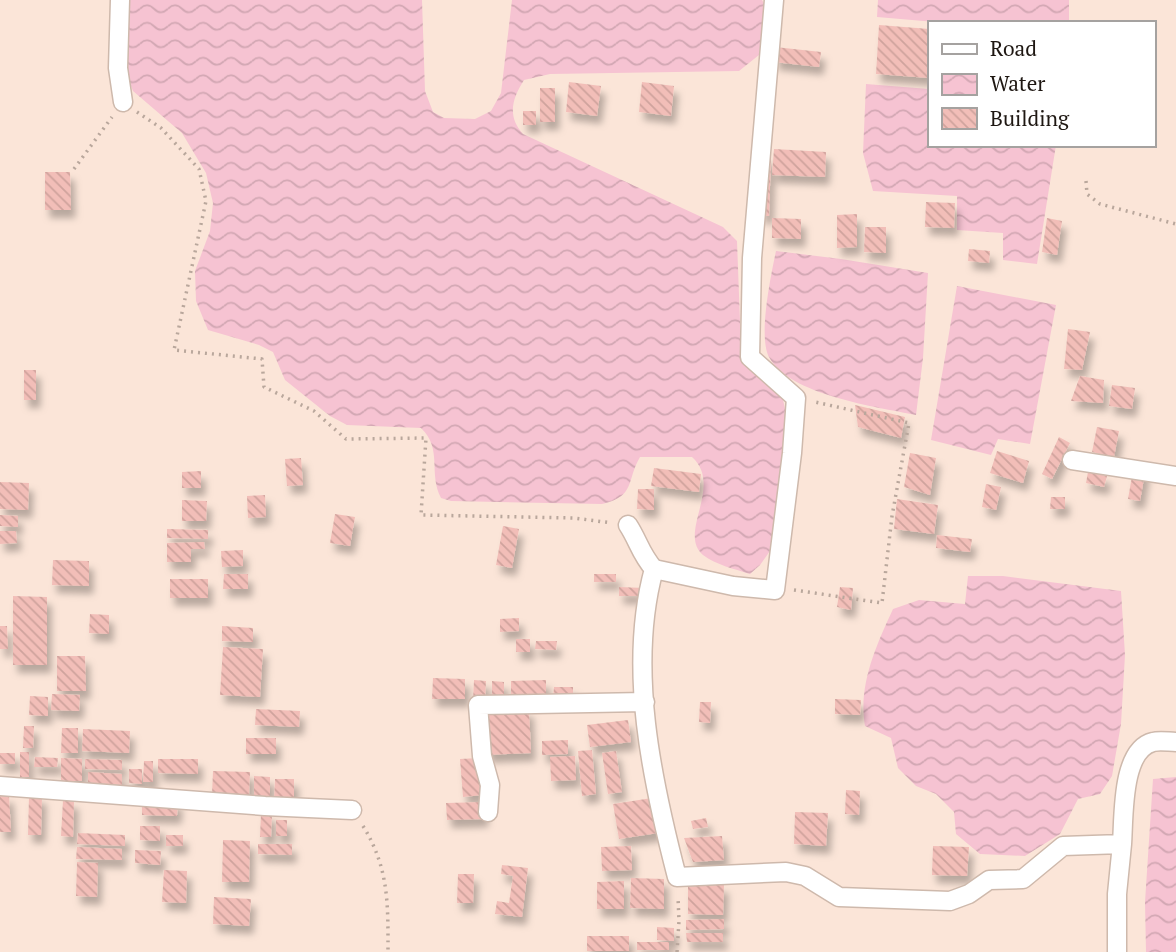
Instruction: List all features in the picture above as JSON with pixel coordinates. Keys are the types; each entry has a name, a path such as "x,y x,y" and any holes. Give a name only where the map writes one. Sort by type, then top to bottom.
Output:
{"street":[{"path":"120,0 118,68 123,102"},
{"path":"628,525 643,557 654,569 733,586 775,590 796,398 750,357 752,258 774,0"},
{"path":"1072,460 1176,476"},
{"path":"654,569 644,621 645,702 653,769 677,877 786,872 805,876 839,897 950,901 969,894 989,880 1023,879 1063,846 1122,844"},
{"path":"488,812 490,785 482,756 478,705 645,702"},
{"path":"1117,952 1117,894 1128,775 1133,758 1152,742 1176,742"},
{"path":"0,786 352,810"}],"path":[{"path":"74,169 123,102 161,128 199,169 206,201 174,350 262,359 264,387 314,411 346,439 426,438 421,515 574,518 628,525"},
{"path":"1086,181 1087,194 1100,204 1176,224"},
{"path":"775,590 882,603 892,516 909,423 796,398"},
{"path":"352,810 377,848 388,897 388,952"},
{"path":"677,877 677,952"}],"water":[{"path":"127,0 422,0 425,91 433,112 444,118 475,119 491,111 501,93 512,0 762,0 766,7 759,55 739,71 550,74 524,80 513,107 515,121 523,134 723,227 737,241 741,348 752,370 782,395 787,418 770,551 760,565 750,574 714,561 703,555 696,546 695,534 704,481 701,469 692,457 640,457 625,492 613,501 602,504 451,501 441,498 437,489 432,444 421,428 347,425 330,416 285,380 273,352 259,345 208,330 196,301 195,271 210,231 213,203 206,173 182,133 133,91 126,74"},
{"path":"878,0 1069,0 1069,21 928,21 877,17"},
{"path":"866,84 928,89 928,147 1056,147 1037,264 1003,260 1003,233 957,230 957,196 873,191 863,153"},
{"path":"776,251 928,273 923,358 916,415 835,397 795,381 779,370 769,357 765,335"},
{"path":"957,286 1056,305 1030,444 998,439 991,455 931,440"},
{"path":"968,576 1003,576 1121,591 1125,655 1121,724 1112,776 1100,794 1078,799 1060,834 1025,856 980,854 956,834 954,812 936,794 916,786 898,768 891,738 865,726 863,711 866,681 875,651 893,609 919,600 965,604"},
{"path":"1176,777 1176,952 1146,952 1145,902 1153,779"}],"building":[{"path":"879,25 928,29 928,78 876,74"},
{"path":"775,47 821,52 819,67 774,62"},
{"path":"569,82 601,86 597,116 566,112"},
{"path":"642,82 674,86 671,116 639,112"},
{"path":"540,88 555,88 555,122 540,122"},
{"path":"523,111 536,111 536,125 523,125"},
{"path":"774,149 826,152 825,177 772,175"},
{"path":"762,157 771,157 769,216 760,216"},
{"path":"45,172 70,172 71,210 45,210"},
{"path":"926,202 955,203 954,228 925,227"},
{"path":"857,214 857,247 837,248 837,215"},
{"path":"772,218 801,219 801,239 772,238"},
{"path":"1047,218 1062,221 1057,255 1042,252"},
{"path":"865,227 886,227 886,253 864,252"},
{"path":"969,249 990,251 989,263 968,261"},
{"path":"1068,329 1090,332 1082,370 1064,369"},
{"path":"24,370 36,370 36,400 24,400"},
{"path":"1080,376 1104,380 1103,403 1071,401"},
{"path":"1112,385 1135,388 1132,409 1109,406"},
{"path":"855,405 905,417 901,438 858,427"},
{"path":"1097,427 1119,431 1114,457 1092,452"},
{"path":"1059,437 1070,443 1052,479 1042,474"},
{"path":"997,451 1029,461 1023,483 990,473"},
{"path":"910,453 936,458 930,495 904,487"},
{"path":"301,458 303,485 287,486 285,459"},
{"path":"1134,465 1146,467 1140,501 1128,499"},
{"path":"654,468 701,474 699,492 651,486"},
{"path":"201,471 201,488 182,488 182,472"},
{"path":"1088,472 1107,476 1104,487 1086,483"},
{"path":"0,482 29,483 28,510 0,509"},
{"path":"986,484 1001,487 996,510 982,507"},
{"path":"638,489 654,489 654,510 637,509"},
{"path":"265,495 266,517 248,518 247,496"},
{"path":"1051,497 1065,497 1065,509 1050,509"},
{"path":"897,499 938,505 934,534 894,529"},
{"path":"182,500 207,501 206,521 182,521"},
{"path":"335,514 355,517 350,546 330,543"},
{"path":"0,515 18,516 18,527 0,526"},
{"path":"503,526 519,529 512,568 496,565"},
{"path":"167,529 208,530 208,539 167,538"},
{"path":"0,531 16,531 17,543 0,544"},
{"path":"937,535 972,539 970,552 936,548"},
{"path":"204,542 205,549 191,549 191,562 167,562 167,543"},
{"path":"243,550 243,566 222,567 221,551"},
{"path":"53,560 89,561 89,586 52,585"},
{"path":"224,574 248,574 248,589 223,589"},
{"path":"594,574 616,574 616,582 594,582"},
{"path":"170,579 208,579 208,598 170,598"},
{"path":"619,587 644,588 644,596 619,596"},
{"path":"840,587 853,588 851,610 837,607"},
{"path":"13,596 47,597 47,665 13,665"},
{"path":"90,614 109,615 109,634 89,633"},
{"path":"519,618 519,631 500,632 500,619"},
{"path":"0,626 7,626 8,649 0,649"},
{"path":"222,626 253,628 253,642 222,641"},
{"path":"516,639 530,639 530,652 516,652"},
{"path":"536,641 557,641 556,650 535,649"},
{"path":"223,647 263,649 260,697 220,695"},
{"path":"57,656 85,656 86,691 57,691"},
{"path":"433,678 465,679 465,699 432,699"},
{"path":"474,680 486,681 485,700 473,700"},
{"path":"546,680 546,698 511,698 511,681"},
{"path":"492,681 504,682 504,700 492,700"},
{"path":"554,687 573,687 573,698 553,698"},
{"path":"52,694 80,695 79,711 51,710"},
{"path":"30,696 48,697 48,716 29,715"},
{"path":"835,699 861,700 860,715 835,714"},
{"path":"700,702 711,702 710,723 699,722"},
{"path":"256,709 300,711 299,727 255,725"},
{"path":"529,709 531,753 486,755 484,711"},
{"path":"628,720 631,742 590,747 587,725"},
{"path":"24,726 34,726 33,748 23,748"},
{"path":"62,728 78,728 78,753 61,753"},
{"path":"83,729 130,731 129,753 82,751"},
{"path":"246,738 276,738 276,754 246,754"},
{"path":"568,740 568,754 542,755 542,741"},
{"path":"592,750 596,794 582,796 578,751"},
{"path":"616,751 622,792 608,794 602,753"},
{"path":"20,752 29,752 29,777 20,777"},
{"path":"0,753 15,753 15,764 0,764"},
{"path":"575,756 576,780 551,781 550,757"},
{"path":"35,757 58,758 57,767 34,767"},
{"path":"61,758 82,759 82,781 61,781"},
{"path":"479,758 482,795 463,797 460,759"},
{"path":"85,759 122,760 122,770 85,769"},
{"path":"158,759 198,759 198,774 158,773"},
{"path":"144,761 153,761 153,782 143,782"},
{"path":"129,769 142,769 142,784 129,783"},
{"path":"213,771 250,772 249,795 212,795"},
{"path":"88,772 122,774 122,785 88,783"},
{"path":"254,776 270,777 270,801 254,800"},
{"path":"275,779 294,779 294,802 274,802"},
{"path":"846,790 860,791 859,815 845,814"},
{"path":"9,795 11,832 0,832 0,796"},
{"path":"29,796 42,796 41,835 28,835"},
{"path":"652,798 658,833 619,839 613,804"},
{"path":"63,800 74,801 73,837 61,836"},
{"path":"142,800 178,801 177,816 142,815"},
{"path":"484,802 484,819 447,820 446,803"},
{"path":"795,812 828,813 826,846 794,844"},
{"path":"261,813 272,814 271,837 260,837"},
{"path":"706,818 708,827 693,829 691,821"},
{"path":"276,820 287,820 287,836 276,836"},
{"path":"140,826 160,826 160,841 140,840"},
{"path":"78,833 125,835 125,846 77,844"},
{"path":"166,835 183,835 183,846 166,846"},
{"path":"722,836 724,860 693,862 684,838"},
{"path":"223,840 250,841 249,882 222,882"},
{"path":"258,844 292,844 292,855 258,854"},
{"path":"631,846 632,870 602,871 601,847"},
{"path":"933,846 969,847 967,876 932,875"},
{"path":"77,847 122,849 122,860 76,859"},
{"path":"135,850 161,851 160,865 135,863"},
{"path":"77,862 98,863 97,897 76,896"},
{"path":"502,865 528,868 522,917 495,914 497,901 509,903 513,876 501,874"},
{"path":"164,870 187,871 186,903 162,902"},
{"path":"458,874 474,874 473,903 457,903"},
{"path":"631,878 664,879 664,909 630,908"},
{"path":"624,881 624,909 597,909 597,882"},
{"path":"688,884 724,885 723,915 688,914"},
{"path":"214,897 251,899 249,926 213,924"},
{"path":"724,919 724,929 686,930 686,920"},
{"path":"657,927 674,928 674,941 657,940"},
{"path":"686,933 723,933 723,942 687,942"},
{"path":"587,936 629,936 629,951 587,951"},
{"path":"637,942 669,942 669,950 637,950"}]}
